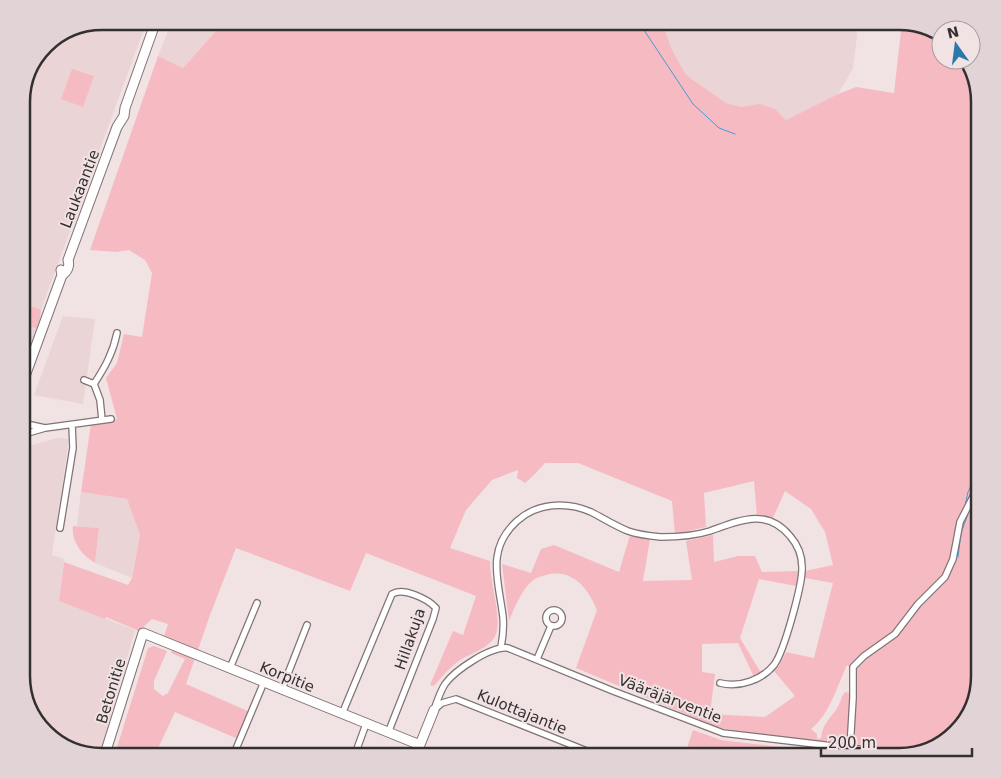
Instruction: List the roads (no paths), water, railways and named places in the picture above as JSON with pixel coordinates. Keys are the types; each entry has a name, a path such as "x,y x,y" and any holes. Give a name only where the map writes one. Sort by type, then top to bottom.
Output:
{"street":[{"name":"Laukaantie","path":"30,362 62,275 69,264 68,260 117,127 124,116 125,108 153,30"},
{"path":"94,384 113,351 117,333"},
{"path":"84,380 94,384 100,400 102,420"},
{"path":"30,431 111,419"},
{"path":"30,424 45,428"},
{"path":"60,528 72,448 72,424"},
{"path":"850,748 853,667 864,656 895,634 918,604 945,577 953,559 960,522 971,501"},
{"path":"420,746 444,687 453,675 502,647 504,629 497,582 497,554 508,530 525,515 552,505 578,507 628,531 646,535 677,537 710,531 736,520 748,518 766,520 777,524 789,534 800,555 802,568 800,584 781,651 775,664 762,676 744,683 720,683"},
{"name":"Hillakuja","path":"342,714 392,594 395,592 406,593 431,603 436,608 388,732"},
{"path":"230,668 257,603"},
{"path":"282,689 307,625"},
{"path":"537,659 551,626"},
{"name":"Korpitie","path":"143,633 420,746"},
{"name":"Betonitie","path":"107,748 143,633"},
{"name":"Vääräjärventie","path":"502,647 537,659 712,730 754,738 850,748"},
{"path":"236,748 264,682"},
{"name":"Kulottajantie","path":"434,710 442,703 456,700 579,748"},
{"path":"357,748 366,724"}],"waterway":[{"path":"644,30 693,104 719,128 735,134"},
{"path":"965,506 971,486"},
{"path":"958,557 961,533 968,514"}]}
